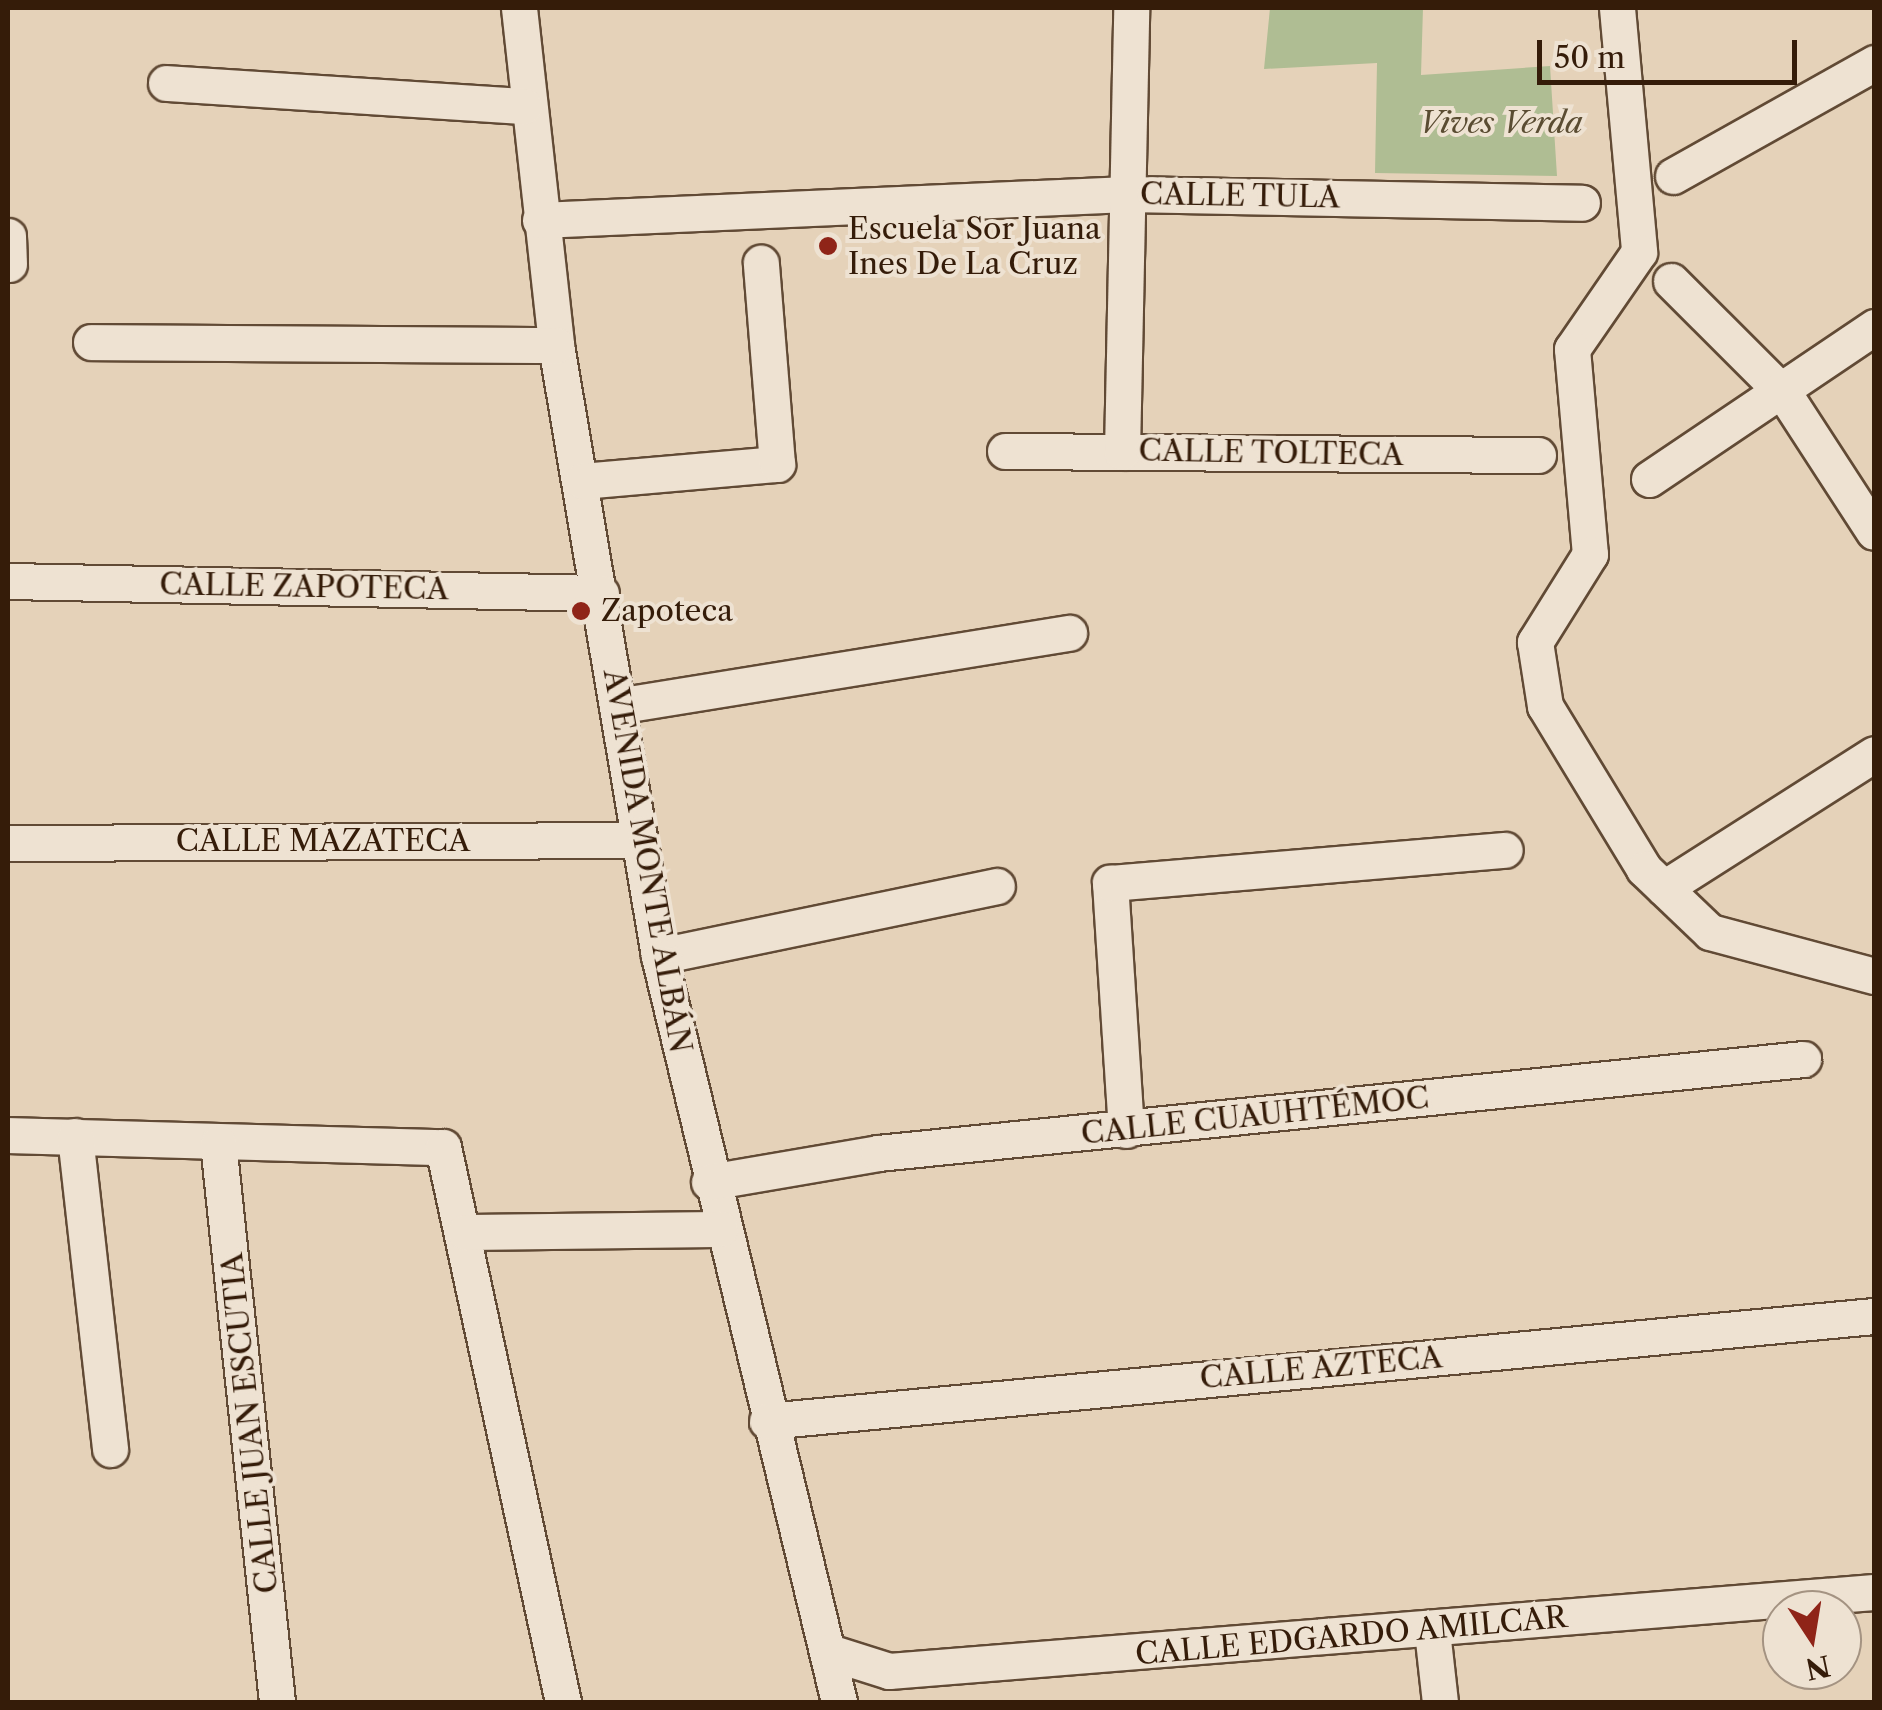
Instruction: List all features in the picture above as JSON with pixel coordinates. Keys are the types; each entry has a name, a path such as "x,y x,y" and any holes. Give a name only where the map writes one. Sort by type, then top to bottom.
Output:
{"street":[{"name":"AVENIDA MONTE ALBÁN","path":"519,8 524,106 556,345 582,481 659,956 708,1182 839,1702"},
{"path":"1122,452 1131,8"},
{"path":"1617,8 1640,252 1572,350 1590,554 1535,642 1544,706 1664,888 1710,932 1874,976"},
{"path":"1673,176 1874,63"},
{"path":"166,84 524,106"},
{"name":"CALLE TULA","path":"540,220 1127,194 1582,203"},
{"path":"582,481 777,464 761,264"},
{"path":"1671,282 1785,395 1874,532"},
{"path":"1649,479 1785,395 1874,327"},
{"path":"90,342 556,345"},
{"name":"CALLE TOLTECA","path":"1004,451 1538,456"},
{"name":"CALLE ZAPOTECA","path":"8,582 601,594"},
{"path":"617,706 1069,633"},
{"path":"1664,888 1874,754"},
{"name":"CALLE MAZATECA","path":"8,843 639,840"},
{"path":"1126,1130 1110,883 1505,850"},
{"path":"659,956 997,886"},
{"name":"CALLE CUAUHTÉMOC","path":"708,1182 878,1153 1802,1059"},
{"path":"8,1135 218,1144 443,1147 563,1702"},
{"path":"74,1136 110,1449"},
{"name":"CALLE JUAN ESCUTIA","path":"218,1144 277,1702"},
{"path":"464,1232 720,1229"},
{"name":"CALLE AZTECA","path":"767,1421 1874,1316"},
{"name":"CALLE EDGARDO AMILCAR","path":"829,1652 889,1671 1874,1592"},
{"path":"1432,1630 1440,1702"},
{"path":"889,1671 909,1702"}],"green space":[{"name":"Vives Verda","path":"1270,8 1423,8 1421,75 1550,66 1557,176 1375,173 1377,63 1264,69"}],"place":[{"name":"Escuela Sor Juana Ines De La Cruz","path":"828,246"},
{"name":"Zapoteca","path":"581,611"}]}
